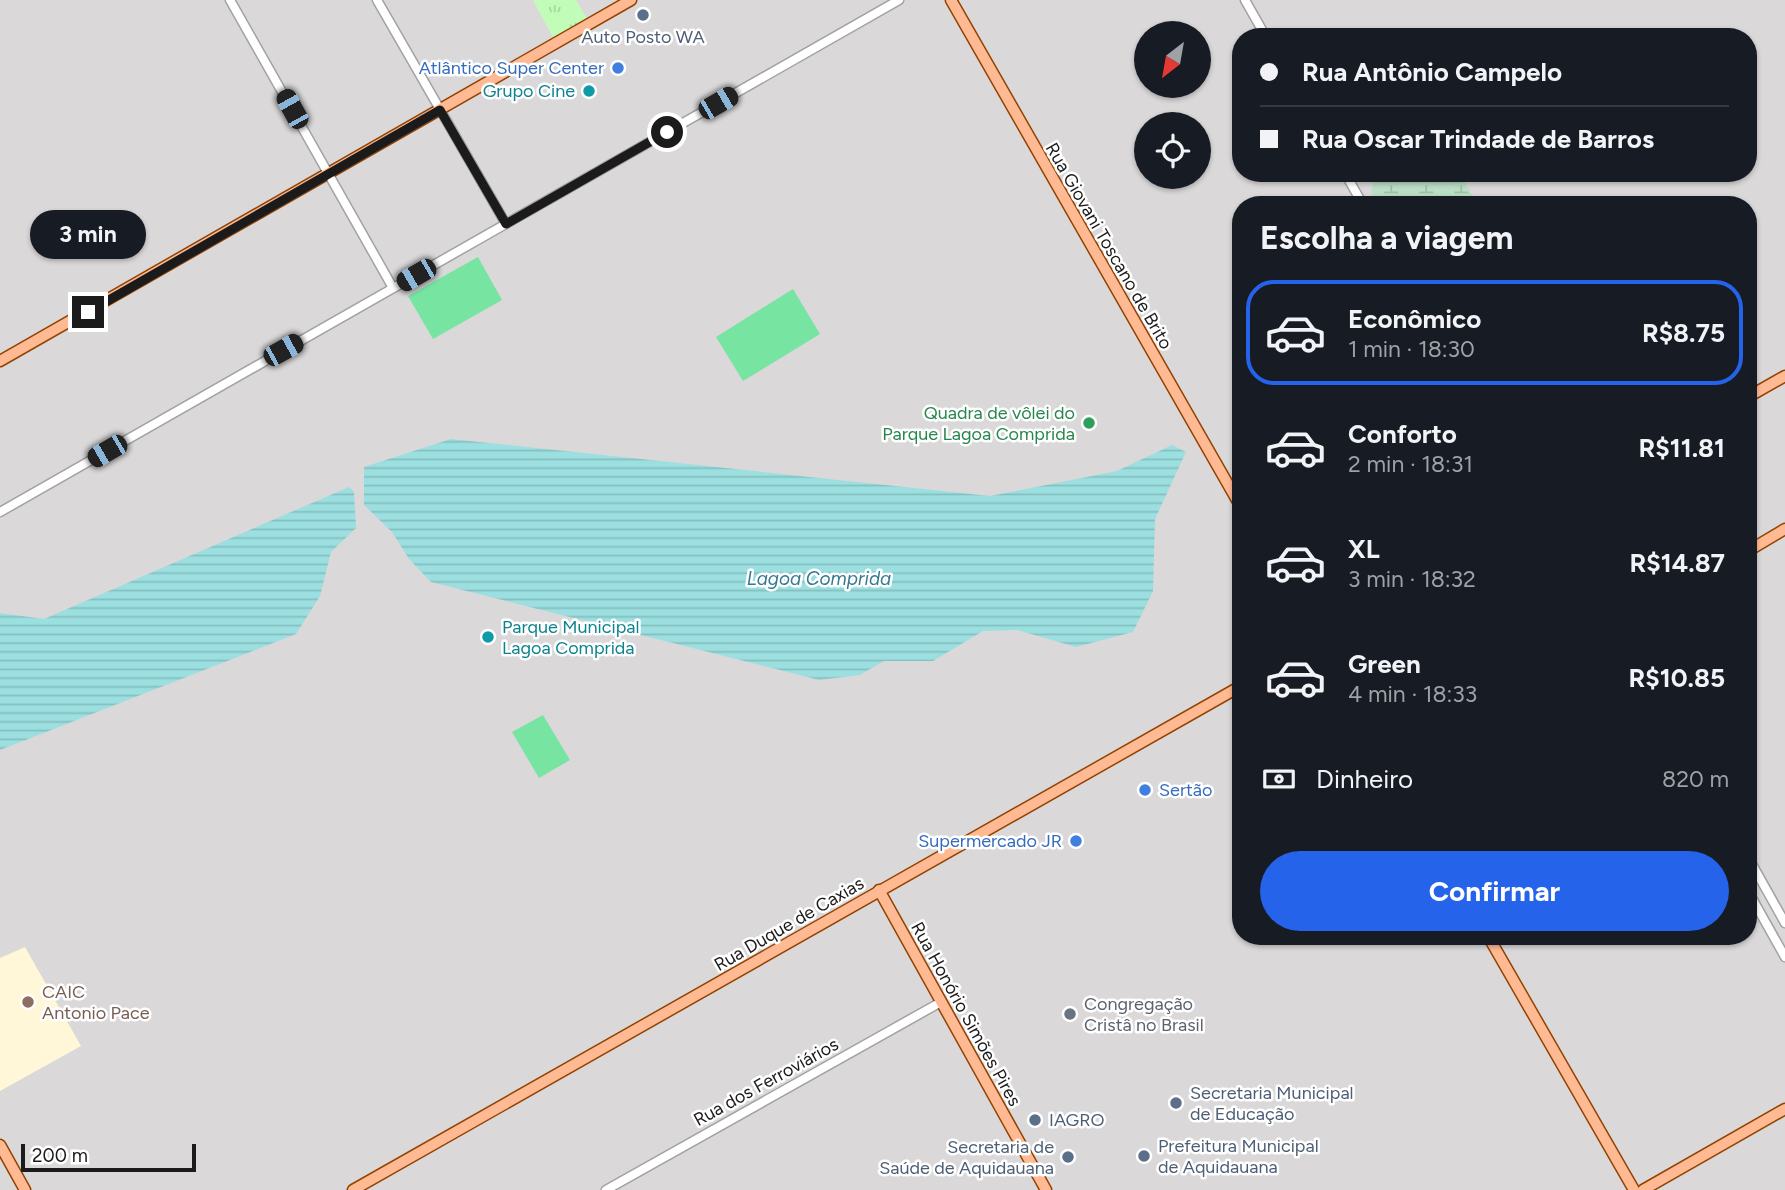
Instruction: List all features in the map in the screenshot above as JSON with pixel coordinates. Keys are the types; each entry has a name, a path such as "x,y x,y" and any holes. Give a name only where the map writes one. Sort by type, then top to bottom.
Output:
{"main road":[{"path":"0,361 631,0"},
{"name":"Rua Giovani Toscano de Brito","path":"951,0 1232,491"},
{"path":"1757,392 1785,376"},
{"path":"1757,546 1785,529"},
{"name":"Rua Duque de Caxias","path":"353,1190 1232,691"},
{"name":"Rua Honório Simões Pires","path":"879,890 1046,1190"},
{"path":"1493,945 1634,1190"},
{"path":"1643,1190 1785,1109"},
{"path":"0,1145 25,1190"}],"street":[{"path":"230,0 393,288"},
{"path":"377,0 506,224"},
{"path":"0,512 900,0"},
{"path":"1245,0 1261,28"},
{"path":"1757,873 1785,923"},
{"path":"1757,907 1785,957"},
{"name":"Rua dos Ferroviários","path":"606,1190 941,1002"}],"shaded area":[{"path":"0,0 1785,0 1785,1190 0,1190"},
{"name":"CAIC Antonio Pace","path":"25,947 81,1046 0,1091 0,958"}],"green space":[{"path":"533,0 576,0 588,20 554,39"},
{"path":"1373,182 1465,182 1473,196 1372,196"},
{"path":"478,257 502,300 433,339 408,296"},
{"path":"793,289 820,334 743,381 716,337"},
{"path":"543,715 570,760 539,778 512,732"}],"water":[{"name":"Lagoa Comprida","path":"451,439 990,496 1117,471 1172,445 1186,452 1155,519 1153,591 1133,632 1076,647 1017,630 983,631 933,661 884,661 860,675 819,680 431,582 409,559 392,532 364,505 364,467"},
{"path":"349,487 354,492 356,528 331,552 320,596 296,634 0,750 0,613 44,619"}],"place":[{"name":"Auto Posto WA","path":"643,15"},
{"name":"Atlântico Super Center","path":"618,68"},
{"name":"Grupo Cine","path":"589,91"},
{"name":"Quadra de vôlei do Parque Lagoa Comprida","path":"1089,423"},
{"name":"Parque Municipal Lagoa Comprida","path":"488,637"},
{"name":"Sertão","path":"1145,790"},
{"name":"Supermercado JR","path":"1076,841"},
{"name":"CAIC Antonio Pace","path":"28,1002"},
{"name":"Congregação Cristâ no Brasil","path":"1070,1014"},
{"name":"Secretaria Municipal de Educação","path":"1176,1103"},
{"name":"IAGRO","path":"1035,1120"},
{"name":"Prefeitura Municipal de Aquidauana","path":"1144,1156"},
{"name":"Secretaria de Saúde de Aquidauana","path":"1068,1157"}],"route":[{"path":"88,312 440,110 506,224 667,132"}]}
